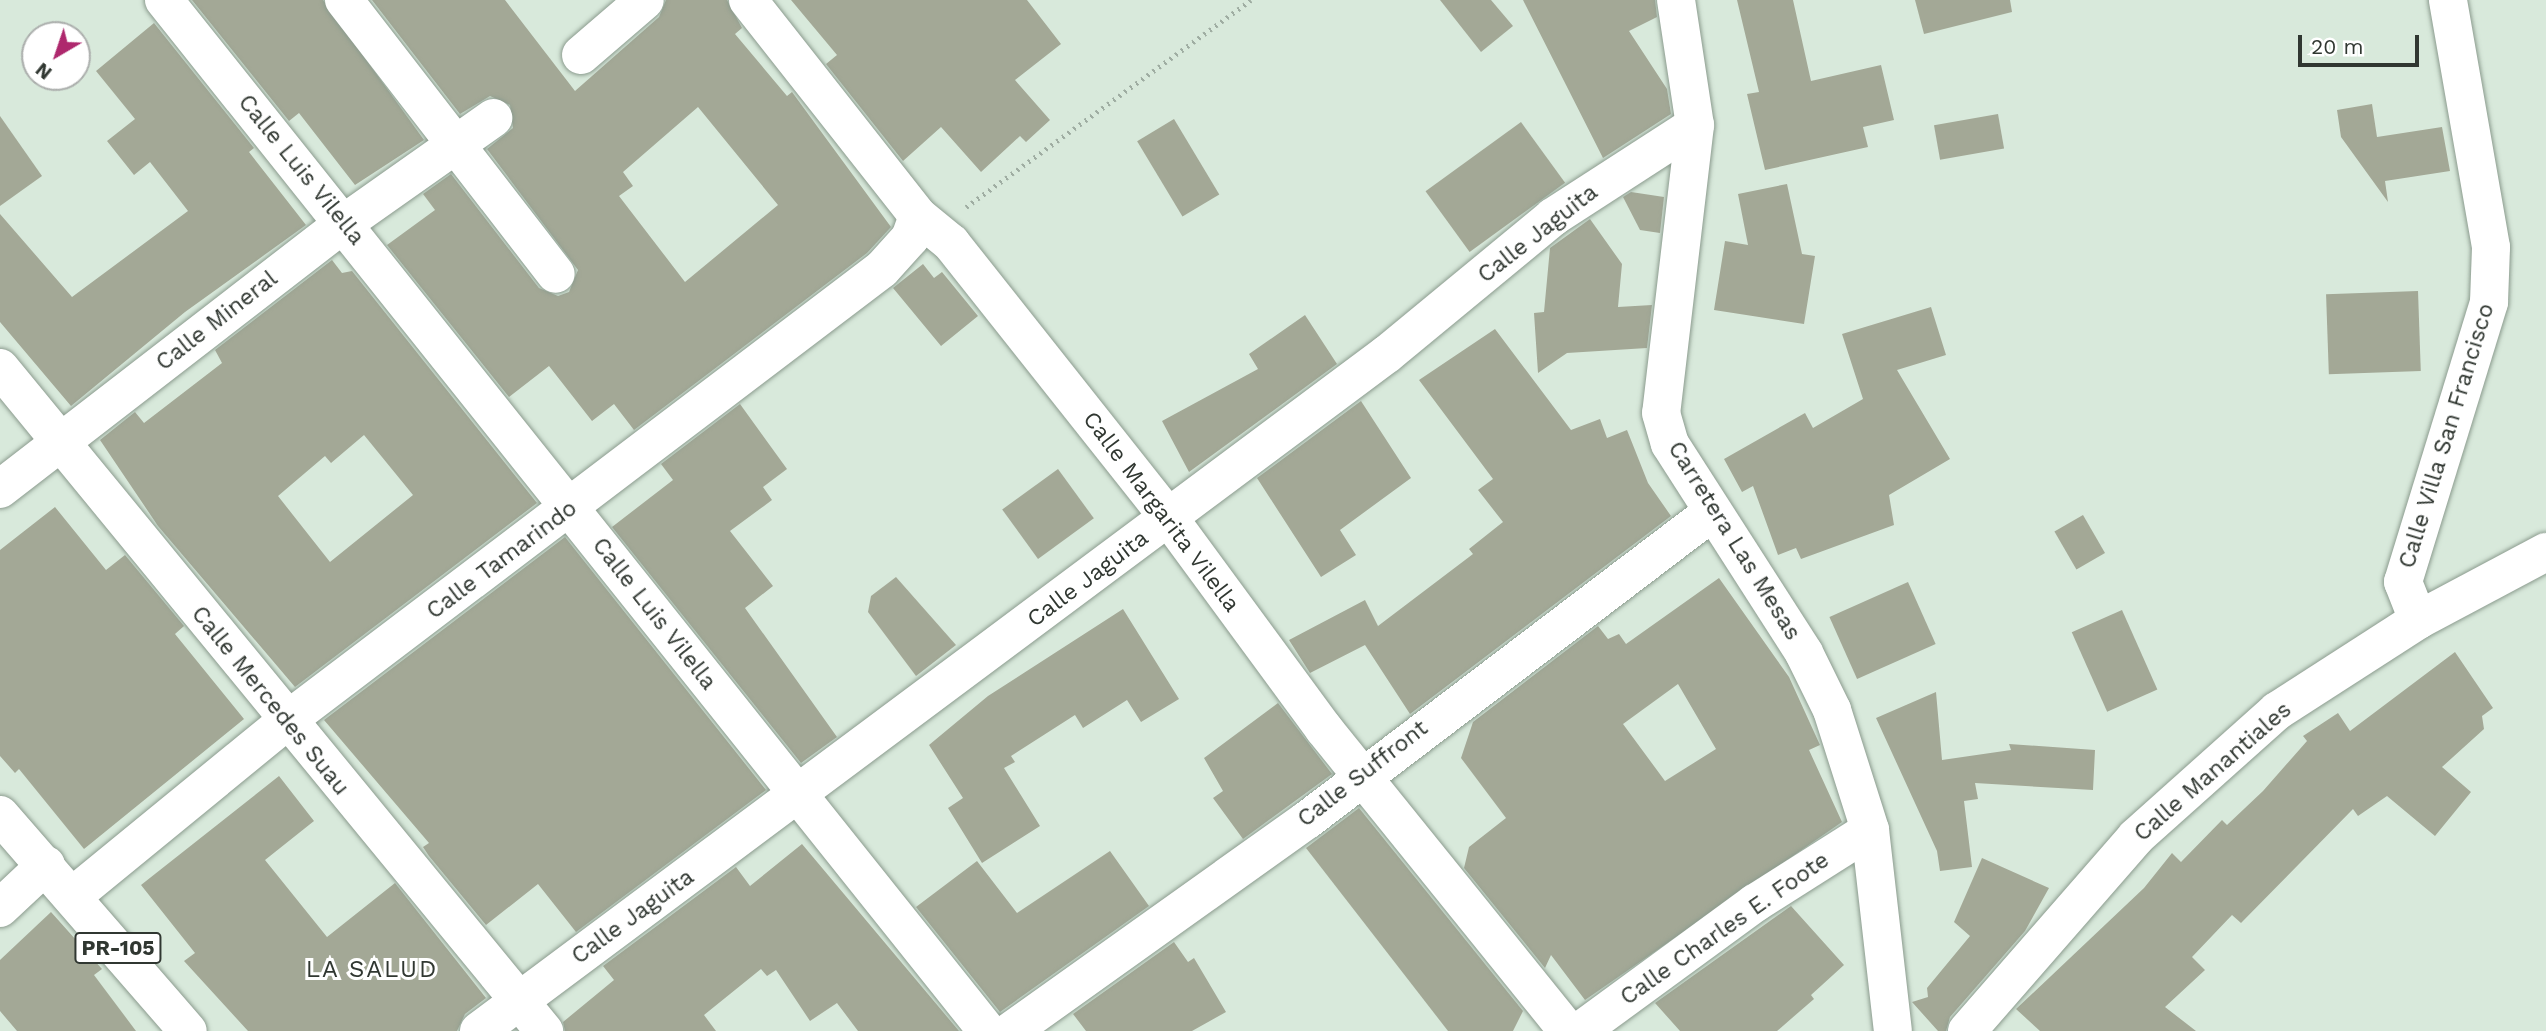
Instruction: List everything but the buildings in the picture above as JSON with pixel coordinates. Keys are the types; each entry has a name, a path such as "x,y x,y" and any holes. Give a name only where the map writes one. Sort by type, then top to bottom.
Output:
{"street":[{"name":"Calle Luis Vilella","path":"164,0 344,223 797,797 987,1031"},
{"path":"344,0 447,150 556,274"},
{"path":"581,55 645,0"},
{"name":"Calle Margarita Vilella","path":"748,0 1169,518 1362,775 1568,1031"},
{"name":"Carretera Las Mesas","path":"1676,0 1695,125 1661,413 1670,443 1711,513 1815,676 1870,830 1893,1031"},
{"name":"Calle Villa San Francisco","path":"2418,620 2403,582 2489,302 2491,247 2448,0"},
{"name":"Calle Mineral","path":"0,489 344,223 493,118"},
{"name":"Calle Jaguita","path":"479,1031 797,797 1387,354 1553,216 1695,125"},
{"name":"Calle Tamarindo","path":"74,895 285,722 571,509 882,269 926,222"},
{"name":"Calle Mercedes Suau","path":"0,368 285,722 544,1031"},
{"name":"Calle Suffront","path":"1011,1031 1362,775 1711,513"},
{"name":"Calle Manantiales","path":"1967,1031 2136,837 2277,711 2418,620 2546,552"},
{"name":"PR-105","path":"0,815 74,895 188,1031"},
{"name":"Calle Charles E. Foote","path":"1580,1031 1755,902 1870,830"},
{"path":"0,908 46,865"}],"path":[{"path":"926,222 1251,0"}],"district":[{"name":"LA SALUD","path":"372,970"}]}
